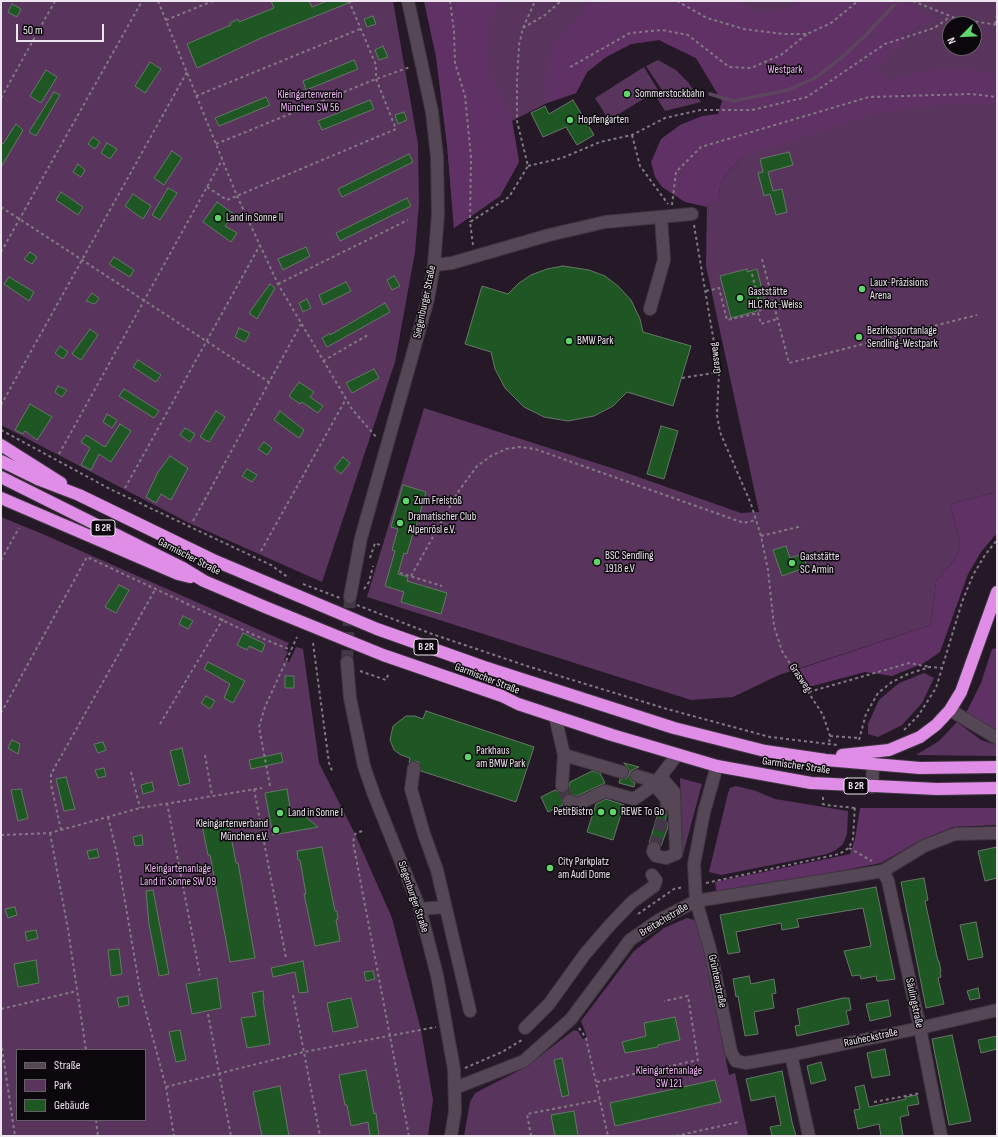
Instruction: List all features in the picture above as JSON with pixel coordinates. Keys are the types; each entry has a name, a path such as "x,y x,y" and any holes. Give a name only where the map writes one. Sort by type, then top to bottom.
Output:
{"highway":[{"path":"1,445 47,473 79,495"},
{"name":"Garmischer Straße","path":"1,461 40,480 79,495 220,563 377,629 437,651 560,692 703,736 765,750 826,760 920,768 997,767"},
{"name":"Garmischer Straße","path":"1,478 181,567 204,581 314,628 383,655 555,716 677,756 717,766 811,783 937,789 997,788"},
{"path":"1,498 178,574 204,581"},
{"path":"826,760 837,755 889,750 920,737 936,725 950,710 961,692 997,592"}],"street":[{"name":"Siegenburger Straße","path":"352,601 361,538 420,328 434,265 438,214 437,157 432,112 408,1"},
{"path":"434,265 474,257 549,235 605,222 692,214"},
{"path":"650,309 664,260 661,217"},
{"name":"Siegenburger Straße","path":"347,662 351,703 364,766 374,796 420,909 437,975 451,1047 455,1088 455,1112 451,1136"},
{"path":"950,710 997,738"},
{"path":"555,716 564,755 562,786"},
{"path":"564,755 622,772"},
{"path":"569,801 578,804 605,791 634,799 657,781 677,756"},
{"path":"872,787 873,764"},
{"name":"Grüntenstraße","path":"717,766 696,848 694,864 695,885 696,901 710,949 731,1052 736,1061 746,1063 791,1055"},
{"path":"414,768 411,789 424,834 437,870 470,1011"},
{"path":"637,776 657,781 674,792 676,854 666,858 656,856 653,852 654,848"},
{"path":"657,781 666,798 667,804"},
{"path":"883,871 924,846 955,834 997,833"},
{"name":"Breitachstraße","path":"455,1088 524,1061 571,1019 630,940 660,920 696,901 883,871"},
{"name":"Säulingstraße","path":"883,871 888,881 920,1028 941,1136"},
{"path":"525,1028 549,1004 585,954 610,925 632,902 654,886 656,880 652,875"},
{"path":"420,909 445,908"},
{"name":"Rauheckstraße","path":"791,1055 997,1010"},
{"path":"791,1055 809,1136"}],"path":[{"path":"1,98 55,1"},
{"path":"1,252 142,1"},
{"path":"158,1 237,196 278,284 346,399 373,435 388,442"},
{"path":"166,20 213,1"},
{"path":"207,187 227,200 396,129 376,79 376,65 360,29 350,1"},
{"path":"450,1 454,31 455,64 465,96 471,157 470,222 474,257"},
{"path":"470,222 509,197 528,166 517,121 516,81 519,45 523,28 535,1"},
{"path":"523,28 545,15 561,1"},
{"path":"677,1 707,18 744,29 777,34 807,34"},
{"path":"570,67 630,33 662,30 688,35 729,67 751,68 781,55 807,34 831,23 858,1"},
{"path":"912,1 949,16"},
{"path":"982,22 996,25 997,15"},
{"path":"528,166 562,158 600,142 632,135 665,118 700,110 752,110 807,97 884,44 934,28 942,23"},
{"path":"196,96 360,29"},
{"path":"216,144 376,79 400,71"},
{"path":"1,405 186,72"},
{"path":"632,135 640,166 671,208 676,172 701,147 869,97 971,94 997,97"},
{"path":"59,454 222,160"},
{"path":"1,207 269,382"},
{"name":"Grasweg","path":"692,214 719,372 717,415 720,432 756,520 761,536 768,570 776,632 782,651 823,715 830,736 829,745"},
{"path":"278,284 408,220"},
{"path":"125,488 260,245"},
{"path":"762,259 789,363 977,315"},
{"path":"706,291 720,288 727,320 758,313 762,309 752,274"},
{"path":"759,300 770,291"},
{"path":"758,313 761,324 777,319"},
{"path":"193,521 301,324"},
{"path":"324,361 368,335"},
{"path":"682,378 719,372"},
{"path":"261,551 346,399"},
{"path":"1,430 110,489 270,565 290,578"},
{"path":"411,576 458,492 477,466 491,456 506,449 520,447 535,449 744,523 756,520"},
{"path":"761,536 802,526"},
{"path":"1,560 19,528"},
{"path":"899,733 918,716 936,688 962,602 973,575 997,540"},
{"path":"374,545 375,543 380,545"},
{"path":"1,713 88,557 223,619 254,635 291,650"},
{"path":"362,592 368,582 374,566"},
{"path":"400,573 442,586"},
{"path":"296,581 352,601 432,634 572,681 748,732 770,737 829,745 843,745"},
{"path":"62,830 51,784 51,774 156,588"},
{"path":"160,724 223,619"},
{"path":"270,786 259,727 265,707 297,638"},
{"path":"313,643 328,756 333,773"},
{"path":"809,692 909,663 942,668"},
{"path":"830,736 859,739 866,714 878,693 908,674 930,667"},
{"path":"361,672 386,680 389,673"},
{"path":"205,755 212,795"},
{"path":"131,772 140,808"},
{"path":"1,835 50,833 140,808 262,788"},
{"path":"254,789 286,958"},
{"path":"695,885 840,854 849,848 853,839 855,807 825,805 823,804 823,797"},
{"path":"167,803 200,975"},
{"path":"108,817 117,854 140,990 166,1087 174,1136"},
{"path":"362,831 355,834 353,842 409,1136"},
{"path":"50,833 86,1049"},
{"path":"849,848 869,857 883,871"},
{"path":"1,1009 77,992"},
{"path":"293,995 320,1136"},
{"path":"597,1082 698,1060 688,996 664,1001"},
{"path":"208,1014 231,1136"},
{"path":"166,1087 304,1052 421,1030"},
{"path":"586,1038 608,1136"},
{"path":"1,1042 15,1136"},
{"path":"874,1102 932,1090"},
{"path":"897,1097 898,1101"},
{"path":"531,1136 527,1114 600,1100"},
{"path":"96,1121 98,1136"},
{"path":"676,1136 739,1122"}],"green space":[{"name":"Kleingartenverein München SW 56","path":"1,1 393,1 418,144 419,203 415,252 395,362 322,582 189,523 1,425"},
{"name":"Bezirkssportanlage Sendling-Westpark","path":"424,1 997,1 997,492 950,504 960,541 957,557 936,581 931,625 779,675 733,697 691,700 367,597 424,408 621,471 741,513 759,512 706,266 707,207 718,200 720,186 726,174 743,156 722,101 696,58 659,40 631,44 606,57 587,72 576,93 547,103 512,121 519,162 500,196 454,228 447,144 436,56"},
{"path":"424,1 501,1 490,22 488,51 490,73 512,121 519,162 500,196 454,228 447,144 436,56"},
{"name":"Westpark","path":"604,1 671,1 680,4 680,1 738,1 761,14 794,8 796,1 902,1 927,13 937,20 902,33 902,45 889,54 874,70 891,79 921,71 963,68 997,75 997,105 953,103 877,113 743,156 726,174 720,186 718,201 707,207 685,202 662,187 655,177 651,162 661,139 680,125 702,116 718,114 722,101 696,58 659,40 631,44 606,57 587,72 576,93 547,103 545,81 548,62 554,47 568,26 584,13 585,6 588,4 601,4"},
{"path":"658,60 676,70 688,82 701,102 665,111 657,98 664,93 646,66"},
{"name":"Sommerstockbahn","path":"644,67 658,90 609,120 595,98"},
{"path":"997,492 997,533 981,552 968,574 940,652 924,663 892,676 865,672 809,687 796,670 931,625 936,581 957,557 960,541 950,504"},
{"name":"Kleingartenanlage Land in Sonne SW 09","path":"1,517 289,643 285,650 288,652 284,660 289,662 296,647 303,649 319,763 355,834 392,918 421,1030 433,1100 428,1136 1,1136"},
{"path":"997,648 997,733 966,713 981,683 992,649"},
{"path":"924,673 934,678 922,703 902,725 878,737 868,734 868,724 879,700 899,683"},
{"path":"957,722 981,740 997,745 997,756 916,755 939,741"},
{"path":"680,778 702,784 682,858"},
{"path":"736,786 756,791 775,799 848,811 847,834 843,844 836,850 827,854 721,875 709,872 728,793 730,788"},
{"path":"860,808 997,808 997,825 953,827 921,840 881,863 717,895 715,882 850,854 855,839"},
{"name":"Kleingartenanlage SW 121","path":"687,918 698,921 729,1075 735,1073 748,1136 464,1136 470,1102 475,1093 524,1068 574,1030 578,1031 583,1039 587,1037 581,1021 634,951 664,928"}],"building":[{"path":"271,1 309,1 312,7 327,1 351,2 261,38 197,68 187,44 231,25 230,23 238,19 239,22 274,8"},
{"path":"12,4 21,9 17,17 8,12"},
{"path":"373,16 376,24 367,27 364,19"},
{"path":"383,46 388,57 379,60 375,50"},
{"path":"354,60 358,69 306,90 303,81"},
{"path":"150,62 161,69 145,93 135,86"},
{"path":"46,70 57,77 41,103 30,96"},
{"path":"54,92 60,95 36,136 29,132"},
{"path":"266,97 270,105 219,126 215,118"},
{"path":"370,100 374,109 322,130 318,121"},
{"name":"Hopfengarten","path":"573,100 594,135 577,145 566,127 543,137 531,113 545,106 549,114"},
{"path":"404,112 407,120 398,124 395,115"},
{"path":"16,124 23,130 1,167 1,143 3,144"},
{"path":"93,137 100,142 95,149 88,144"},
{"path":"107,143 117,149 110,159 101,153"},
{"path":"172,151 182,158 164,185 154,178"},
{"path":"789,152 793,165 768,172 773,191 782,189 787,212 776,215 770,194 764,196 758,173 763,172 760,159"},
{"path":"409,154 413,162 342,197 338,189"},
{"path":"78,164 85,170 81,177 73,172"},
{"path":"168,188 177,193 160,220 152,215"},
{"path":"61,192 83,207 78,215 56,200"},
{"path":"133,194 151,206 143,219 125,206"},
{"path":"407,198 411,206 340,241 336,233"},
{"name":"Land in Sonne II","path":"217,202 234,214 225,226 237,233 231,242 203,222"},
{"path":"306,247 310,256 283,270 278,259"},
{"path":"30,252 37,257 32,264 24,259"},
{"path":"114,257 134,270 130,277 109,264"},
{"name":"BMW Park","path":"563,266 589,270 605,276 618,286 631,300 640,319 643,332 691,346 673,406 627,392 613,406 594,416 568,421 544,417 524,407 505,388 495,369 491,352 465,344 482,286 508,294 519,283 531,275 547,269"},
{"name":"Gaststätte HLC Rot-Weiss","path":"747,269 747,272 757,269 766,306 757,308 757,311 731,318 720,276"},
{"path":"394,276 400,286 392,290 387,280"},
{"path":"9,277 34,292 29,301 4,284"},
{"path":"346,282 351,291 323,305 319,295"},
{"path":"270,284 275,288 257,319 249,313"},
{"path":"92,293 99,298 95,304 86,301"},
{"path":"307,299 311,308 303,312 299,303"},
{"path":"385,303 390,312 327,347 322,338 330,333 330,335"},
{"path":"239,328 250,333 245,342 235,337"},
{"path":"90,329 98,335 81,360 72,354"},
{"path":"60,346 68,352 63,359 55,353"},
{"path":"138,360 161,375 156,382 133,367"},
{"path":"374,369 379,378 352,393 346,383"},
{"path":"299,382 314,392 310,397 323,406 318,413 302,402 300,404 289,396"},
{"path":"58,386 67,390 62,397 55,392"},
{"path":"124,389 159,411 154,418 119,396"},
{"path":"30,404 52,417 37,440 25,431 23,434 15,430"},
{"path":"216,411 225,417 209,442 200,437"},
{"path":"280,411 304,430 299,438 274,420"},
{"path":"107,414 117,420 112,428 103,422"},
{"path":"120,424 131,431 111,462 99,454 91,470 81,465 90,448 81,442 86,435 105,447"},
{"path":"661,426 678,431 664,479 647,474"},
{"path":"185,428 195,434 190,442 180,435"},
{"path":"264,442 272,448 267,455 258,449"},
{"path":"170,456 188,468 171,500 161,494 156,503 146,497 158,472"},
{"path":"343,457 350,463 341,474 334,468"},
{"path":"247,469 257,475 252,482 242,476"},
{"path":"403,485 426,492 414,534 413,533 407,554 404,553 398,574 408,577 407,581 447,593 441,614 401,602 404,592 385,586 395,551 392,550 398,529 391,527"},
{"name":"Gaststätte SC Armin","path":"786,546 790,558 803,554 807,567 782,576 773,550"},
{"path":"119,585 129,590 116,613 105,607"},
{"path":"183,616 193,621 188,629 179,624"},
{"path":"243,633 265,644 262,652 249,646 247,650 237,645"},
{"path":"208,662 245,681 233,703 224,698 230,684 204,669"},
{"path":"285,676 294,676 294,688 285,688"},
{"path":"206,696 215,701 210,709 201,703"},
{"name":"Parkhaus am BMW Park","path":"426,711 534,747 516,802 421,771 419,762 415,761 409,763 410,758 401,755 394,750 390,740 393,726 406,716 415,716 423,719"},
{"path":"12,740 20,744 18,754 8,748"},
{"path":"103,742 106,750 98,753 94,744"},
{"path":"182,748 190,783 179,786 170,751"},
{"path":"281,753 283,762 251,769 249,760"},
{"path":"624,763 639,767 632,770 630,774 631,781 635,783 634,787 619,783 620,779 627,778 629,774 629,770"},
{"path":"104,768 106,776 98,778 95,770"},
{"path":"592,771 600,773 605,783 577,796 568,794 564,795 562,799 563,805 548,812 541,797 555,790 561,793 566,793 570,782"},
{"path":"66,777 75,809 64,811 56,779"},
{"path":"152,782 154,791 143,794 141,785"},
{"path":"21,789 28,818 18,821 11,790"},
{"name":"Land in Sonne I","path":"287,789 291,814 306,812 307,818 318,827 273,835 265,793"},
{"path":"606,799 624,805 613,840 587,832 596,804"},
{"path":"660,807 667,811 665,823 668,823 661,846 656,841 649,843"},
{"path":"228,820 236,863 238,863 255,958 230,962 210,855 208,855 202,825"},
{"path":"142,835 143,845 135,846 133,837"},
{"path":"322,847 335,911 337,911 338,919 336,920 340,941 315,946 304,894 306,894 300,860 298,860 297,851"},
{"path":"997,847 997,878 985,881 978,851"},
{"path":"97,849 99,857 89,859 87,851"},
{"path":"924,878 928,900 925,901 941,971 941,977 938,978 944,1004 926,1008 901,882"},
{"path":"876,887 895,979 877,981 876,976 861,979 860,975 852,976 844,951 871,946 863,908 797,919 799,927 782,930 781,923 736,932 740,952 728,954 720,915"},
{"path":"153,890 169,974 159,976 149,924 146,891"},
{"path":"15,907 17,915 8,918 5,909"},
{"path":"976,922 983,957 968,960 960,925"},
{"path":"36,930 38,938 27,941 25,932"},
{"path":"119,949 122,974 111,976 108,950"},
{"path":"36,960 39,983 18,987 14,964"},
{"path":"303,961 308,992 299,993 295,972 273,977 271,968"},
{"path":"373,971 375,979 366,981 364,972"},
{"path":"749,976 751,984 774,979 776,993 772,994 774,1008 754,1012 758,1034 745,1036 738,996 736,997 733,979"},
{"path":"217,978 221,1008 192,1014 186,984"},
{"path":"978,988 980,998 970,1000 967,991"},
{"path":"263,991 270,1044 247,1048 241,1018 256,1016 252,993"},
{"path":"128,996 129,1005 119,1007 117,998"},
{"path":"351,998 358,1027 333,1032 327,1003"},
{"path":"843,998 849,998 851,1010 846,1011 849,1024 797,1036 795,1026 800,1025 797,1009"},
{"path":"888,1000 891,1016 870,1021 866,1004"},
{"path":"675,1017 680,1040 658,1045 658,1047 625,1053 622,1042 646,1036 644,1023"},
{"path":"180,1030 186,1060 176,1062 169,1032"},
{"path":"952,1035 971,1121 949,1125 932,1039"},
{"path":"997,1036 997,1049 981,1053 978,1040"},
{"path":"885,1049 890,1075 872,1078 867,1053"},
{"path":"562,1058 569,1095 562,1097 554,1060"},
{"path":"821,1062 826,1080 811,1084 807,1066"},
{"path":"366,1070 374,1114 376,1113 379,1136 370,1136 368,1122 351,1126 339,1075"},
{"path":"782,1071 796,1136 772,1136 770,1127 781,1125 775,1096 751,1101 746,1079"},
{"path":"715,1080 721,1102 615,1126 610,1103"},
{"path":"864,1085 869,1107 906,1099 905,1097 917,1095 919,1104 907,1106 909,1115 900,1117 903,1136 881,1136 879,1124 858,1129 854,1110 860,1109 855,1087"},
{"path":"280,1086 289,1136 262,1136 253,1092"},
{"path":"574,1111 578,1136 555,1136 551,1115"}],"waterway":[{"path":"710,94 733,101 788,90 815,78 841,58 865,36 894,5"}],"tunnel":[{"path":"347,662 350,597"},
{"path":"562,786 569,801"},
{"path":"654,848 667,804"}],"place":[{"name":"Sommerstockbahn","path":"627,94"},
{"name":"Hopfengarten","path":"570,120"},
{"name":"Land in Sonne II","path":"218,218"},
{"name":"Laux-Präzisions Arena","path":"862,289"},
{"name":"Gaststätte HLC Rot-Weiss","path":"740,298"},
{"name":"Bezirkssportanlage Sendling-Westpark","path":"859,337"},
{"name":"BMW Park","path":"569,341"},
{"name":"Zum Freistoß","path":"406,501"},
{"name":"Dramatischer Club Alpenrösl e.V.","path":"400,523"},
{"name":"BSC Sendling 1918 e.V","path":"597,562"},
{"name":"Gaststätte SC Armin","path":"792,563"},
{"name":"Parkhaus am BMW Park","path":"468,757"},
{"name":"PetitBistro","path":"601,812"},
{"name":"REWE To Go","path":"613,812"},
{"name":"Land in Sonne I","path":"280,813"},
{"name":"Kleingartenverband München e.V.","path":"276,830"},
{"name":"City Parkplatz am Audi Dome","path":"550,868"}]}
